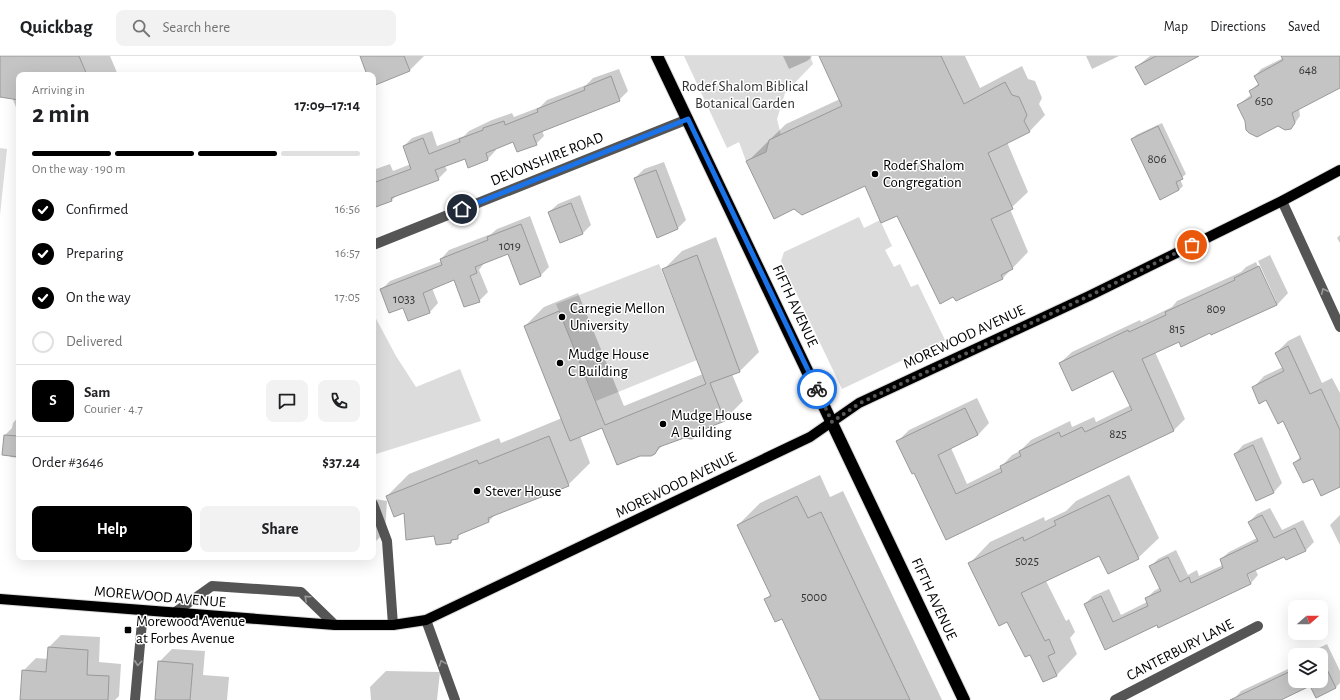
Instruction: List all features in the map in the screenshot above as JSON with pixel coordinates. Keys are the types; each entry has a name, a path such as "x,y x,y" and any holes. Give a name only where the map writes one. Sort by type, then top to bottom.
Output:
{"highway":[{"name":"FIFTH AVENUE","path":"657,56 964,700"}],"main road":[{"name":"MOREWOOD AVENUE","path":"0,599 335,625 393,625 426,620 810,437 860,403 1089,296 1282,201 1340,170"}],"street":[{"name":"DEVONSHIRE ROAD","path":"376,243 688,119"},
{"path":"1282,201 1340,326"},
{"path":"376,513 386,541 393,625"},
{"path":"174,613 212,586 301,592 335,625"},
{"path":"135,700 143,611"},
{"path":"426,620 455,700"},
{"name":"CANTERBURY LANE","path":"1115,700 1258,626"}],"green space":[{"name":"Rodef Shalom Biblical Botanical Garden","path":"684,56 810,56 813,64 785,93 777,119 781,135 769,140 766,152 746,161 739,142 727,148"},
{"path":"0,148 7,149 0,215"},
{"path":"859,217 864,228 880,220 892,246 885,250 894,267 900,264 911,287 918,284 945,340 842,389 781,261 784,252"},
{"path":"659,264 697,360 596,401 556,304"},
{"path":"376,319 396,356 416,387 460,369 481,421 376,454"}],"building":[{"path":"0,56 79,56 86,72 16,72 16,100 0,97"},
{"path":"360,56 404,56 410,71 376,85 376,72 366,72"},
{"name":"Rodef Shalom Congregation","path":"819,56 941,56 964,104 1005,82 1012,95 1019,97 1027,115 1024,121 1030,132 988,153 1013,209 991,219 1013,269 1001,275 1003,279 956,301 953,297 940,304 897,216 881,223 865,186 802,215 794,209 774,219 746,161 766,152 769,140 842,106"},
{"path":"1156,56 1199,56 1145,85 1135,67"},
{"path":"1281,56 1340,56 1340,88 1292,113 1295,123 1291,129 1285,130 1278,126 1257,137 1246,130 1245,121 1237,105 1252,97 1249,91 1259,85 1254,76 1283,60"},
{"path":"611,76 620,101 533,135 537,145 517,152 513,142 486,153 488,160 468,168 465,159 435,170 439,180 391,198 392,201 376,207 376,182 411,169 403,146 423,138 429,154 460,142 459,139 483,130 483,128 504,121 505,125 538,112 537,109 585,90 584,87"},
{"path":"1158,126 1183,179 1176,182 1179,190 1160,200 1131,139"},
{"path":"656,170 678,229 657,238 634,178"},
{"path":"571,203 583,234 560,243 548,212"},
{"path":"521,224 541,276 520,285 508,254 475,267 477,273 470,276 480,302 464,307 454,280 423,293 430,313 408,321 403,308 389,313 380,289 442,265 440,259 488,240 487,237"},
{"path":"697,255 740,372 710,383 725,421 702,430 699,435 692,439 684,438 659,447 655,454 651,456 640,456 617,465 602,428 570,441 524,326 559,311 605,425 706,384 662,269"},
{"path":"1259,266 1277,305 1211,335 1210,333 1181,347 1179,342 1142,359 1174,431 946,540 914,473 912,474 896,441 965,408 978,435 938,455 956,494 1002,472 1000,466 1021,456 1019,451 1059,432 1061,437 1082,427 1085,432 1132,410 1113,371 1072,391 1059,363 1128,330 1129,332 1166,315 1165,312 1235,280 1234,278"},
{"path":"1288,346 1310,394 1321,389 1340,430 1340,487 1321,496 1313,479 1303,483 1293,463 1301,459 1283,421 1278,424 1266,400 1259,404 1252,387 1284,371 1275,353"},
{"path":"4,435 16,436 16,457 2,455"},
{"name":"Stever House","path":"549,436 569,486 488,518 489,522 458,535 458,539 451,540 451,543 436,545 434,536 406,540 404,513 394,517 386,496 477,460 479,464"},
{"path":"1253,445 1274,493 1256,501 1234,454"},
{"path":"1109,495 1139,559 1108,574 1099,556 1021,593 1045,641 1049,639 1055,653 1048,656 1057,676 1043,682 1030,655 1025,657 1007,622 999,626 968,563 1023,537 1024,541 1056,525 1054,521"},
{"path":"797,496 808,518 821,512 910,700 820,700 782,619 775,622 764,599 771,596 737,525"},
{"path":"1262,515 1274,538 1295,528 1306,551 1286,560 1284,557 1247,574 1251,584 1158,628 1157,625 1105,650 1084,604 1101,596 1113,622 1148,606 1145,598 1161,591 1149,566 1168,557 1180,582 1189,577 1191,583 1223,568 1220,559 1258,541 1248,522"},
{"path":"48,647 88,650 87,675 109,676 108,700 20,700 22,670 46,672"},
{"path":"158,661 193,664 190,700 155,700"},
{"path":"1328,671 1336,688 1316,698 1311,688 1328,688"},
{"path":"1288,672 1288,688 1306,688 1281,700 1230,700"}],"way so far":[{"path":"817,389 832,422 860,403 1089,296 1192,245"}],"place":[{"name":"Rodef Shalom Congregation","path":"875,174"},
{"name":"Carnegie Mellon University","path":"562,317"},
{"name":"Mudge House C Building","path":"560,363"},
{"name":"Mudge House A Building","path":"663,424"},
{"name":"Stever House","path":"477,491"},
{"name":"Morewood Avenue at Forbes Avenue","path":"128,630"}],"route":[{"path":"462,209 688,119 817,389"}]}
